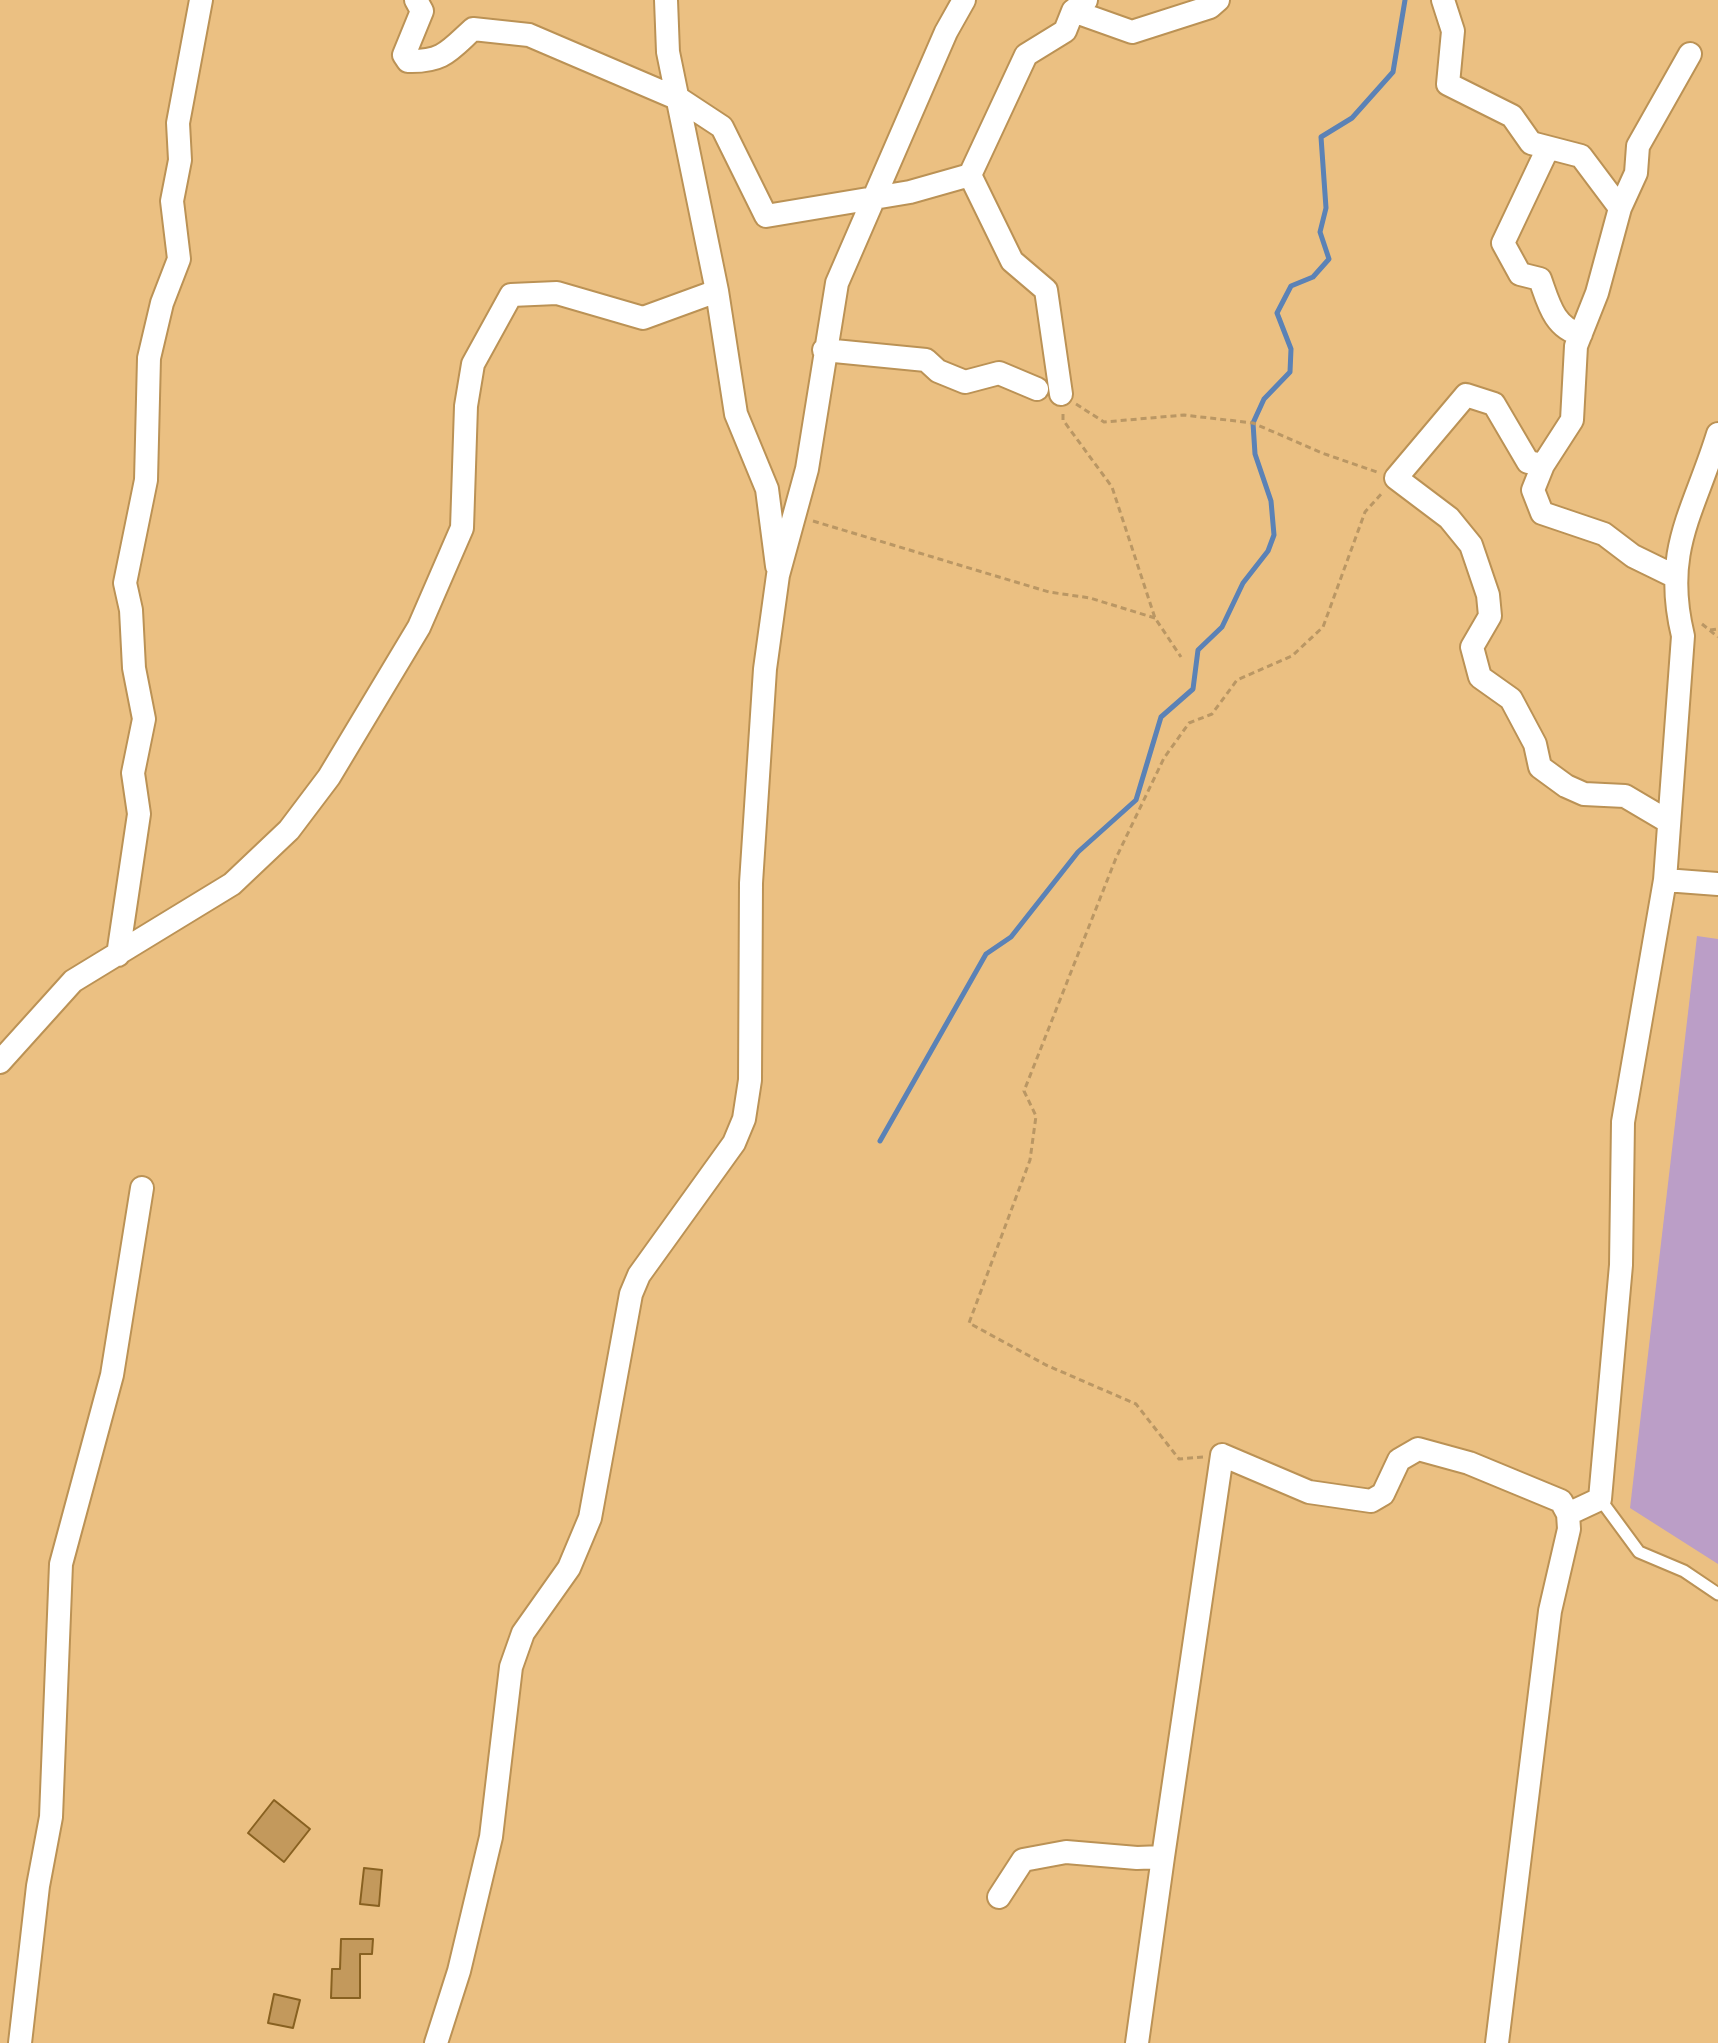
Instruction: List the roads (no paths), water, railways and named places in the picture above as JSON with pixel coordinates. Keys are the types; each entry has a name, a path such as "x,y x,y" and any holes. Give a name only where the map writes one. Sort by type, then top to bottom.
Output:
{"street":[{"path":"118,955 139,814 133,773 144,719 134,668 131,610 125,583 146,480 149,358 162,303 179,259 172,201 180,160 178,123 201,0"},
{"path":"416,0 422,11 404,55 408,61 430,62 442,58 473,29 529,35 681,100 722,127 766,216 910,192 970,175 1026,55 1065,31 1080,6 1132,32 1210,7 1218,0"},
{"path":"666,0 668,52 681,100 705,244 717,291 736,414 767,489 778,575"},
{"path":"436,2043 459,1971 491,1837 511,1667 523,1633 569,1568 590,1518 631,1294 639,1275 734,1143 744,1119 750,1080 752,868 765,669 778,575 807,469 837,283 946,32 964,0"},
{"path":"1443,0 1453,31 1448,84 1512,116 1531,143 1581,156 1620,208"},
{"path":"1676,577 1633,556 1604,534 1542,513 1533,490 1543,465 1572,420 1576,346 1597,293 1620,208 1636,173 1638,146 1690,54"},
{"path":"1548,148 1503,243 1520,274 1540,279 1554,316 1573,332 1581,334"},
{"path":"970,175 1012,261 1046,290 1061,394"},
{"path":"0,1062 73,981 232,884 289,830 329,777 419,627 435,597 462,528 466,406 473,364 511,295 557,293 643,318 717,291"},
{"path":"824,350 926,360 938,371 965,382 999,373 1037,389"},
{"path":"1543,465 1528,462 1494,404 1466,395 1396,478 1449,518 1471,545 1488,595 1490,616 1472,647 1480,677 1511,699 1535,744 1540,767 1566,786 1584,794 1625,796 1669,822"},
{"path":"1568,1514 1600,1499 1621,1265 1623,1122 1665,880 1683,636 1674,598 1676,577 1687,515 1700,492 1718,434"},
{"path":"1665,880 1718,884"},
{"path":"20,2043 38,1886 51,1817 61,1564 112,1375 142,1188"},
{"path":"1137,2043 1222,1455 1309,1492 1371,1501 1379,1500 1399,1460 1418,1449 1539,1491 1561,1501 1568,1514 1569,1529 1547,1635 1497,2043"},
{"path":"999,1897 1023,1860 1066,1852 1163,1857"}],"lane":[{"path":"1600,1499 1639,1552 1684,1571 1718,1594"}],"waterway":[{"path":"880,1141 986,954 1011,937 1078,852 1136,800 1161,717 1193,689 1198,650 1222,627 1243,583 1268,551 1274,535 1271,501 1255,454 1253,423 1264,399 1290,372 1291,349 1277,313 1291,286 1313,277 1329,259 1320,232 1326,208 1321,137 1352,118 1393,72 1405,0"}]}
